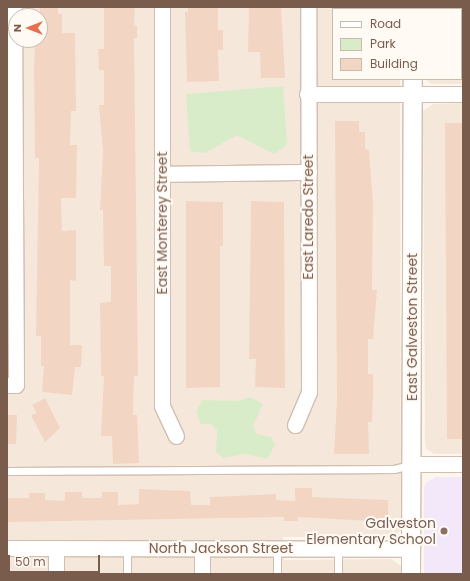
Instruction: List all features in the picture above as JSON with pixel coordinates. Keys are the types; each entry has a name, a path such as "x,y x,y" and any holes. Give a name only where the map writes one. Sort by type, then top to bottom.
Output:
{"street":[{"path":"11,385 14,7"},
{"name":"East Monterey Street","path":"162,7 162,406 176,436"},
{"name":"East Laredo Street","path":"295,425 309,392 309,172 307,94 308,7"},
{"path":"307,94 413,86 463,94"},
{"name":"East Galveston Street","path":"412,574 413,86"},
{"path":"162,174 309,172"},
{"path":"412,464 463,464"},
{"name":"North Jackson Street","path":"7,548 412,549"},
{"path":"56,548 56,574"},
{"path":"202,549 202,574"}],"lane":[{"path":"7,471 394,469 412,464"},
{"path":"277,548 277,574"},
{"path":"338,548 338,574"},
{"path":"127,549 127,574"}],"shaded area":[{"path":"7,7 400,7 332,8 332,80 400,80 401,530 393,537 283,537 284,560 392,559 401,566 401,574 7,574"},
{"path":"425,7 463,7 463,84 431,84 427,80 462,80 462,8"},
{"path":"463,103 463,454 434,454 426,449 425,442 423,111 433,104"},
{"name":"Galveston Elementary School","path":"435,477 463,477 463,574 424,574 424,488 426,483"}],"green space":[{"path":"283,86 287,145 274,154 237,135 205,153 190,151 186,94"},
{"path":"250,397 263,404 253,426 257,434 271,437 275,445 267,459 245,454 223,458 216,452 217,430 211,424 201,424 196,412 202,400 238,401"}],"building":[{"path":"58,7 58,14 62,14 62,33 75,33 76,111 71,111 70,145 77,145 76,198 61,198 62,231 76,230 76,281 70,280 70,345 82,345 81,367 75,367 72,395 42,392 44,366 41,366 41,336 36,336 39,158 35,158 35,48 48,48 48,8 40,8"},
{"path":"104,7 135,7 134,26 137,26 137,38 134,38 138,376 134,376 133,415 137,415 139,463 113,464 112,436 101,436 104,376 101,376 100,303 111,302 111,266 104,266 103,210 100,210 103,151 99,105 104,105 104,70 99,70 98,49 104,49"},
{"path":"188,7 218,7 218,30 223,30 223,50 218,50 219,81 187,82 185,12 188,12"},
{"path":"249,7 281,7 285,78 261,78 260,52 248,52"},
{"path":"335,121 359,121 359,132 365,132 365,149 369,150 373,203 372,290 377,290 373,339 368,339 368,374 373,374 372,422 368,422 369,454 334,454 337,401"},
{"path":"445,123 462,123 463,439 447,439"},
{"path":"186,201 223,202 223,246 220,246 220,387 186,388"},
{"path":"251,201 284,202 285,388 255,387 256,359 249,359"},
{"path":"45,398 60,428 45,442 31,415 37,413 32,405"},
{"path":"7,415 17,415 16,444 7,444"},
{"path":"295,488 312,488 312,497 388,500 388,522 298,517 298,521 284,521 284,517 7,522 7,498 29,498 29,493 45,493 45,500 65,501 65,492 82,492 82,498 102,498 102,492 118,492 118,505 139,504 139,489 190,491 191,505 210,505 210,497 276,494 276,500 295,501"}],"place":[{"name":"Galveston Elementary School","path":"444,531"}]}
